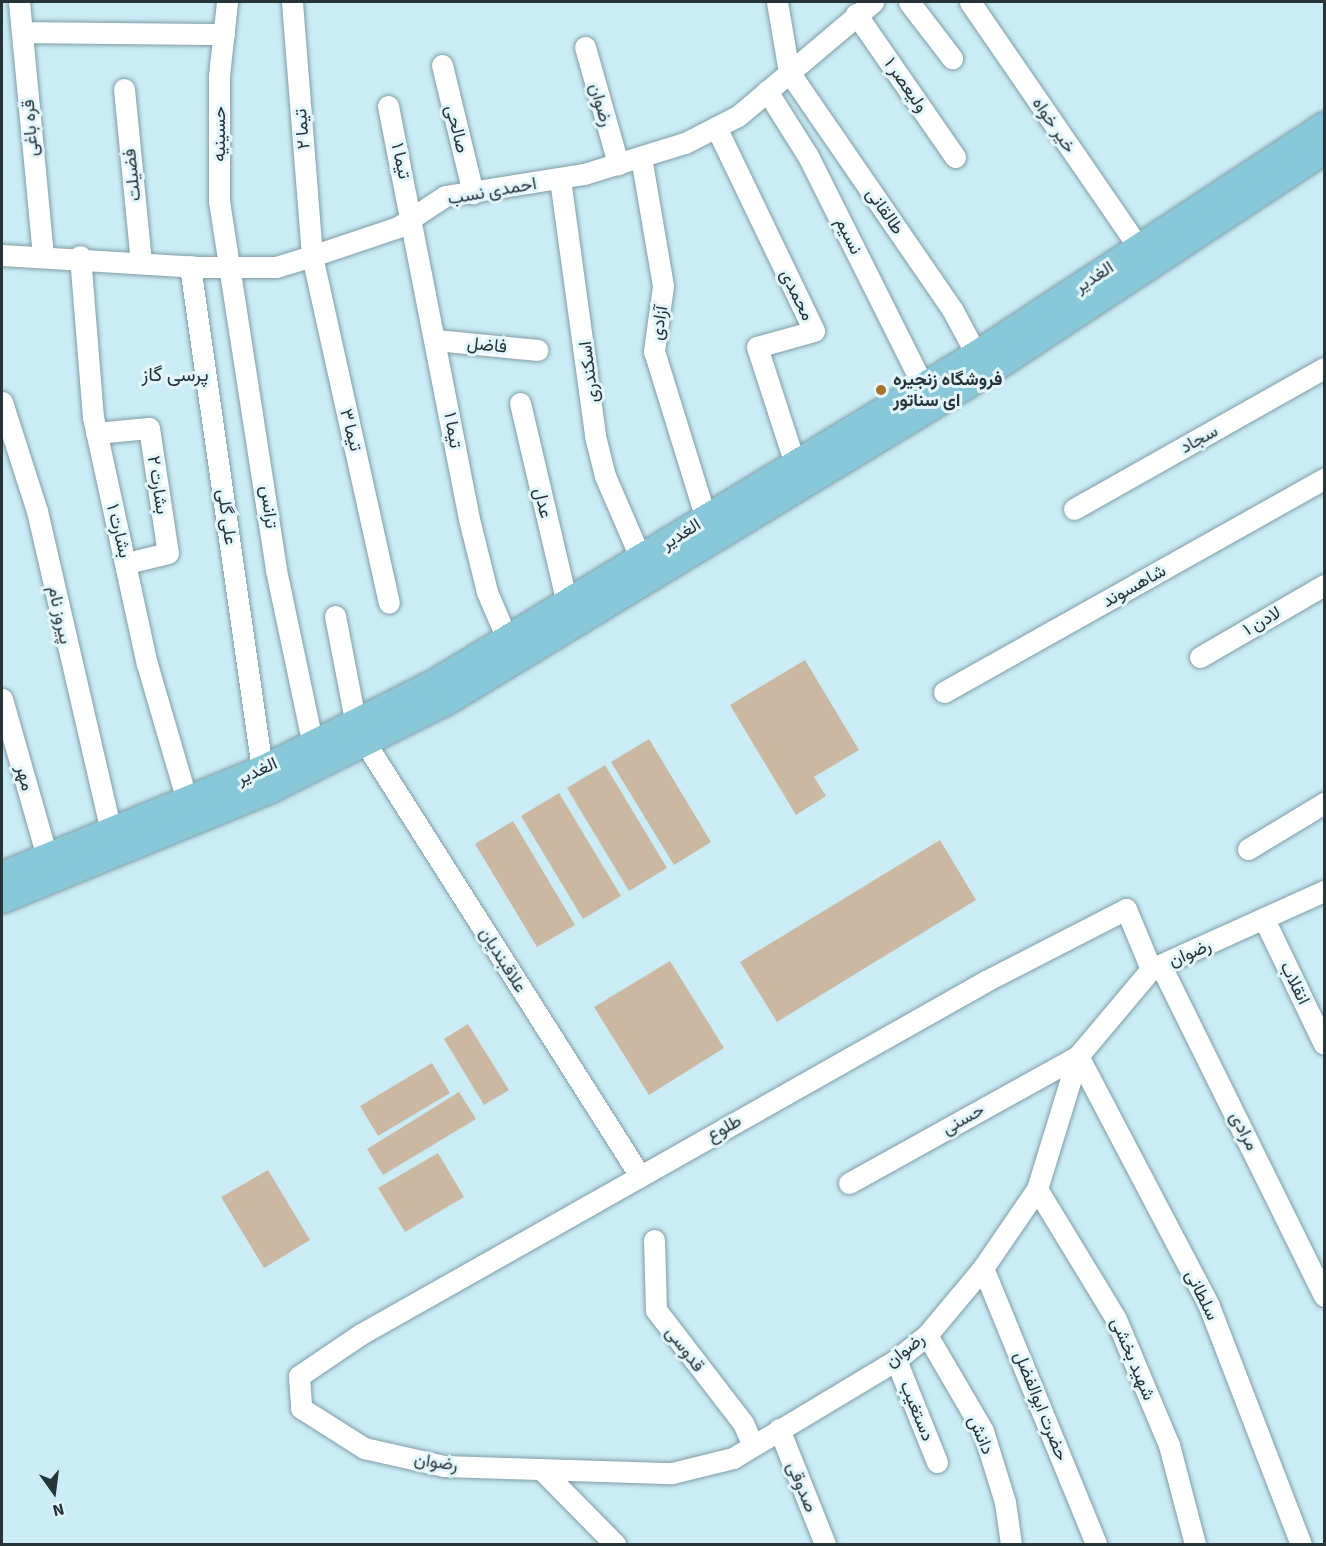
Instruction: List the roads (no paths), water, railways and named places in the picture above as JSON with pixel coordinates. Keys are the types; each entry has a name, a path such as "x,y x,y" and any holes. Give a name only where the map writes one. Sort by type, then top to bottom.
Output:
{"main road":[{"name":"الغدیر","path":"2,875 187,801 313,745 361,734 507,639 975,354 1324,125"},
{"name":"الغدیر","path":"2,899 361,734 456,695 987,372 1324,150"}],"street":[{"name":"قره باغی","path":"19,2 24,32 43,255"},
{"name":"حسینیه","path":"227,2 219,201 229,267"},
{"name":"تیما ۲","path":"292,2 312,256"},
{"path":"777,2 789,72"},
{"path":"909,2 952,58"},
{"name":"خیر خواه","path":"970,2 1138,248"},
{"name":"احمدی نسب","path":"2,255 80,256 190,266 276,267 312,256 414,216 445,196 560,179 641,157 716,127 767,91 864,8"},
{"name":"ولیعصر ۱","path":"864,8 956,157"},
{"path":"24,32 224,34"},
{"name":"رضوان","path":"585,47 618,164"},
{"name":"صالحی","path":"442,65 473,193"},
{"name":"طالقانی","path":"789,72 952,309 975,354"},
{"name":"فضیلت","path":"124,89 141,261"},
{"name":"نسیم","path":"767,91 808,156 924,386"},
{"name":"۱ تیما","path":"388,106 414,216"},
{"name":"محمدی","path":"716,127 814,331 757,347 795,464"},
{"name":"آزادی","path":"641,157 663,286 654,351 706,519"},
{"name":"اسکندری","path":"560,179 595,436 605,476 641,559"},
{"name":"تیما ۱","path":"414,216 469,519 487,592 507,639"},
{"name":"بشارت ۱","path":"80,256 96,433 127,563 147,664 187,801"},
{"name":"تیما ۳","path":"312,256 388,603"},
{"name":"علی گلی","path":"190,266 262,769"},
{"name":"ترانس","path":"229,267 276,570 313,745"},
{"name":"فاضل","path":"436,340 538,350"},
{"name":"سجاد","path":"1074,509 1324,368"},
{"name":"پیروز نام","path":"2,402 37,511 111,831"},
{"name":"عدل","path":"520,403 567,603"},
{"name":"بشارت ۲","path":"96,433 149,428 168,553 127,563"},
{"name":"شاهسوند","path":"944,692 1324,479"},
{"name":"لادن ۱","path":"1200,657 1324,585"},
{"path":"335,616 361,734"},
{"name":"مهر","path":"2,699 47,857"},
{"name":"علاقبندیان","path":"361,734 640,1176"},
{"path":"1248,849 1324,803"},
{"name":"رضوان","path":"301,1408 364,1448 444,1466 543,1471 672,1473 733,1458 896,1360 927,1335 983,1268 1037,1189 1078,1056 1156,968 1265,921 1324,891"},
{"name":"طلوع","path":"301,1408 299,1376 361,1334 986,981 1126,909 1156,968"},
{"name":"انقلاب","path":"1265,921 1324,1044"},
{"name":"مرادی","path":"1156,968 1324,1296"},
{"name":"حسنی","path":"849,1183 1078,1056"},
{"name":"سلطانی","path":"1078,1056 1209,1306 1301,1545"},
{"name":"شهید بخشی","path":"1037,1189 1116,1318 1169,1444 1195,1545"},
{"name":"قدوسی","path":"654,1239 656,1310 744,1423 753,1445"},
{"name":"حضرت ابوالفضل","path":"983,1268 1096,1545"},
{"name":"دانش","path":"927,1335 982,1431 1005,1502 1011,1545"},
{"name":"دستغیب","path":"896,1360 937,1462"},
{"name":"صدوقی","path":"779,1429 825,1545"},
{"path":"543,1471 615,1545"}],"place":[{"name":"فروشگاه زنجیره ای سناتور","path":"881,390"}],"district":[{"name":"پرسی گاز","path":"175,374"}]}
